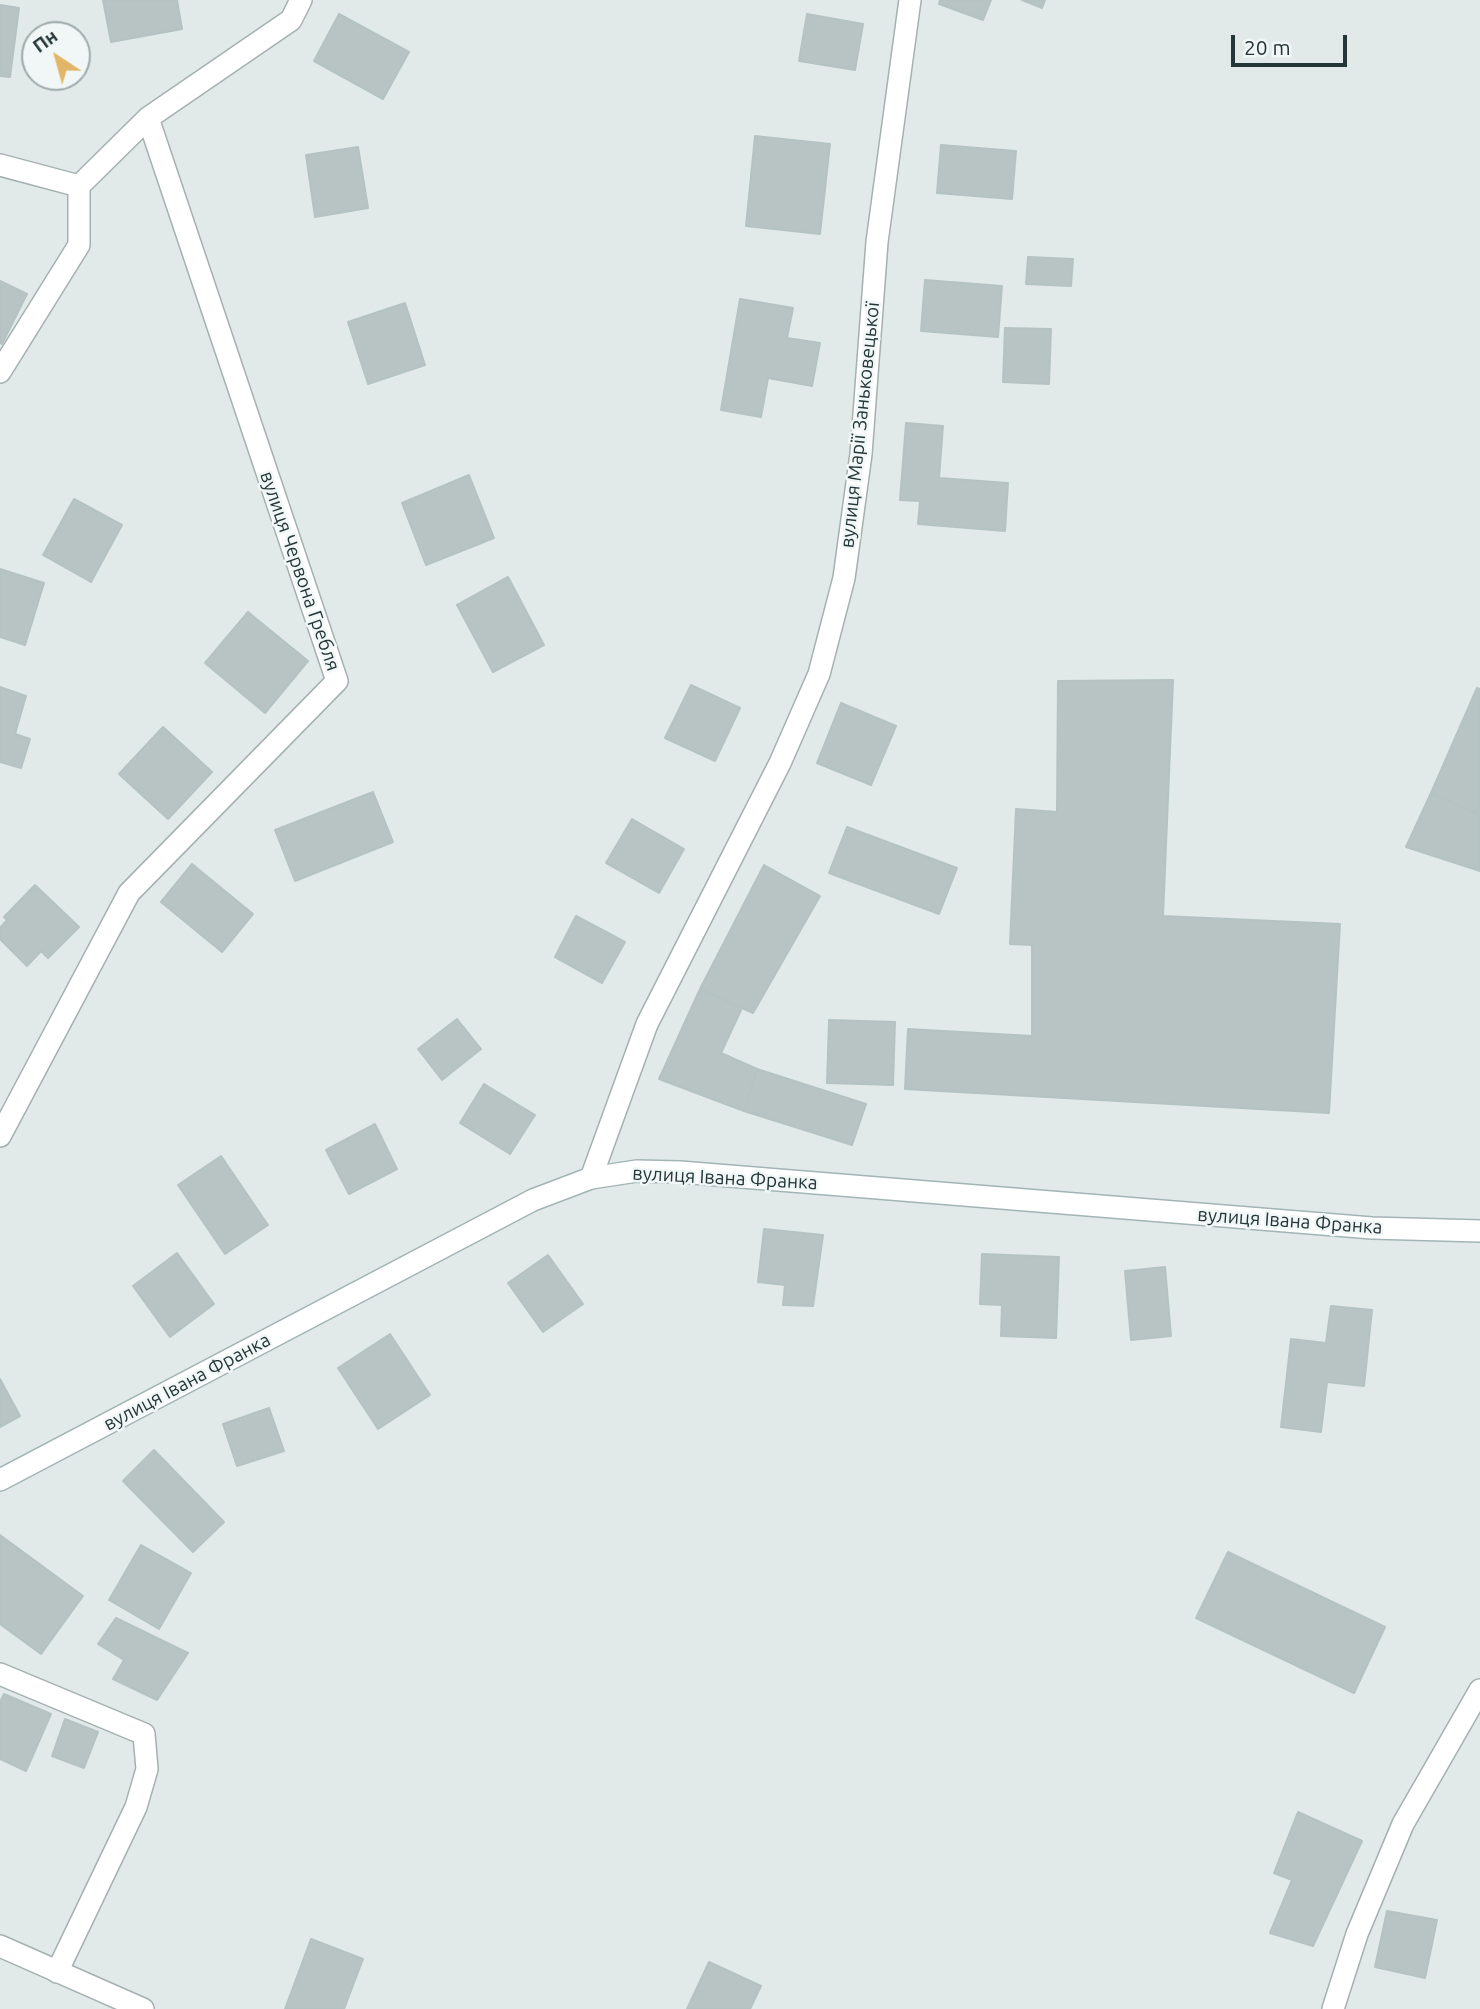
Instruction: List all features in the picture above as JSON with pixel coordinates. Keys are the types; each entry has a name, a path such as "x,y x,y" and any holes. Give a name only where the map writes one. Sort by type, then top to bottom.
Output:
{"street":[{"path":"0,372 79,245 79,186 148,118 290,20 300,0"},
{"name":"вулиця Марії Заньковецької","path":"591,1178 647,1024 780,763 819,674 844,578 861,454 877,242 910,0"},
{"name":"вулиця Червона Гребля","path":"0,1136 129,893 337,681 148,118"},
{"path":"0,165 79,186"},
{"name":"вулиця Івана Франка","path":"0,1480 522,1206 591,1178 637,1171 680,1172 1371,1228 1480,1231"},
{"path":"0,1674 144,1734 147,1769 136,1807 57,1972"},
{"path":"1333,2009 1357,1934 1403,1824 1480,1690"},
{"path":"0,1946 143,2009"}],"building":[{"path":"103,0 177,0 182,29 111,42"},
{"path":"940,0 991,0 983,20 939,4"},
{"path":"1022,0 1045,0 1042,8"},
{"path":"0,5 19,8 10,77 0,76"},
{"path":"339,14 409,52 383,99 314,61"},
{"path":"807,14 863,24 855,70 799,61"},
{"path":"755,136 830,144 820,234 746,226"},
{"path":"941,145 1016,151 1012,199 937,193"},
{"path":"358,147 368,208 315,217 306,155"},
{"path":"1028,257 1073,259 1071,286 1026,284"},
{"path":"925,280 1002,286 998,337 921,331"},
{"path":"0,281 27,294 2,344 0,343"},
{"path":"740,299 793,308 787,338 820,343 812,386 768,378 761,417 721,410"},
{"path":"405,303 425,365 368,384 348,322"},
{"path":"1005,328 1051,329 1049,384 1003,382"},
{"path":"906,423 943,426 939,478 1008,483 1005,531 918,524 920,501 900,500"},
{"path":"469,475 494,538 426,565 402,503"},
{"path":"74,499 122,525 91,582 43,555"},
{"path":"0,569 44,583 25,645 0,637"},
{"path":"508,577 544,645 493,672 457,605"},
{"path":"248,612 308,661 265,713 205,663"},
{"path":"1173,680 1163,916 1340,924 1329,1113 905,1089 908,1029 1032,1036 1032,945 1010,944 1016,809 1057,812 1058,681"},
{"path":"691,685 740,708 715,761 665,738"},
{"path":"0,687 26,696 15,734 30,739 21,768 0,762"},
{"path":"1477,688 1480,689 1480,815 1431,793"},
{"path":"841,703 896,726 871,785 817,763"},
{"path":"163,727 212,772 168,819 119,774"},
{"path":"373,792 393,842 295,881 275,830"},
{"path":"1431,793 1480,815 1480,871 1406,847"},
{"path":"632,819 684,849 659,893 606,863"},
{"path":"847,827 957,868 939,914 829,873"},
{"path":"192,864 253,914 222,952 161,902"},
{"path":"764,865 820,896 753,1013 700,989"},
{"path":"35,885 79,927 48,958 41,951 27,966 0,939 0,928 7,920 4,917"},
{"path":"576,916 625,942 602,983 555,957"},
{"path":"700,989 742,1008 721,1053 757,1069 744,1111 659,1079"},
{"path":"457,1019 481,1049 442,1080 418,1049"},
{"path":"829,1020 895,1022 893,1085 827,1083"},
{"path":"757,1069 866,1104 852,1145 744,1111"},
{"path":"484,1084 535,1115 510,1154 460,1123"},
{"path":"375,1124 397,1169 349,1194 326,1150"},
{"path":"221,1156 268,1225 225,1254 178,1185"},
{"path":"764,1229 823,1235 813,1306 783,1305 785,1285 758,1282"},
{"path":"177,1253 214,1304 170,1337 133,1286"},
{"path":"982,1254 1059,1257 1056,1338 1001,1336 1002,1305 980,1304"},
{"path":"548,1255 583,1304 543,1332 508,1283"},
{"path":"1165,1267 1171,1336 1131,1340 1125,1271"},
{"path":"1331,1306 1372,1310 1364,1386 1327,1382 1321,1432 1281,1427 1291,1339 1326,1343"},
{"path":"390,1334 430,1395 378,1429 338,1368"},
{"path":"0,1379 20,1416 0,1427"},
{"path":"269,1408 284,1451 237,1466 223,1424"},
{"path":"154,1450 224,1522 193,1552 123,1481"},
{"path":"0,1535 83,1596 41,1654 0,1624"},
{"path":"141,1545 191,1573 159,1629 109,1600"},
{"path":"1228,1552 1385,1627 1354,1693 1196,1618"},
{"path":"116,1618 188,1653 157,1700 113,1679 124,1660 98,1644"},
{"path":"4,1694 51,1714 26,1771 0,1759 0,1702"},
{"path":"65,1719 98,1732 84,1768 52,1756"},
{"path":"1298,1812 1362,1841 1313,1946 1270,1933 1292,1880 1274,1873"},
{"path":"1387,1911 1437,1920 1425,1978 1375,1967"},
{"path":"311,1939 363,1959 344,2009 285,2009"},
{"path":"709,1962 761,1986 750,2009 687,2009"}]}
